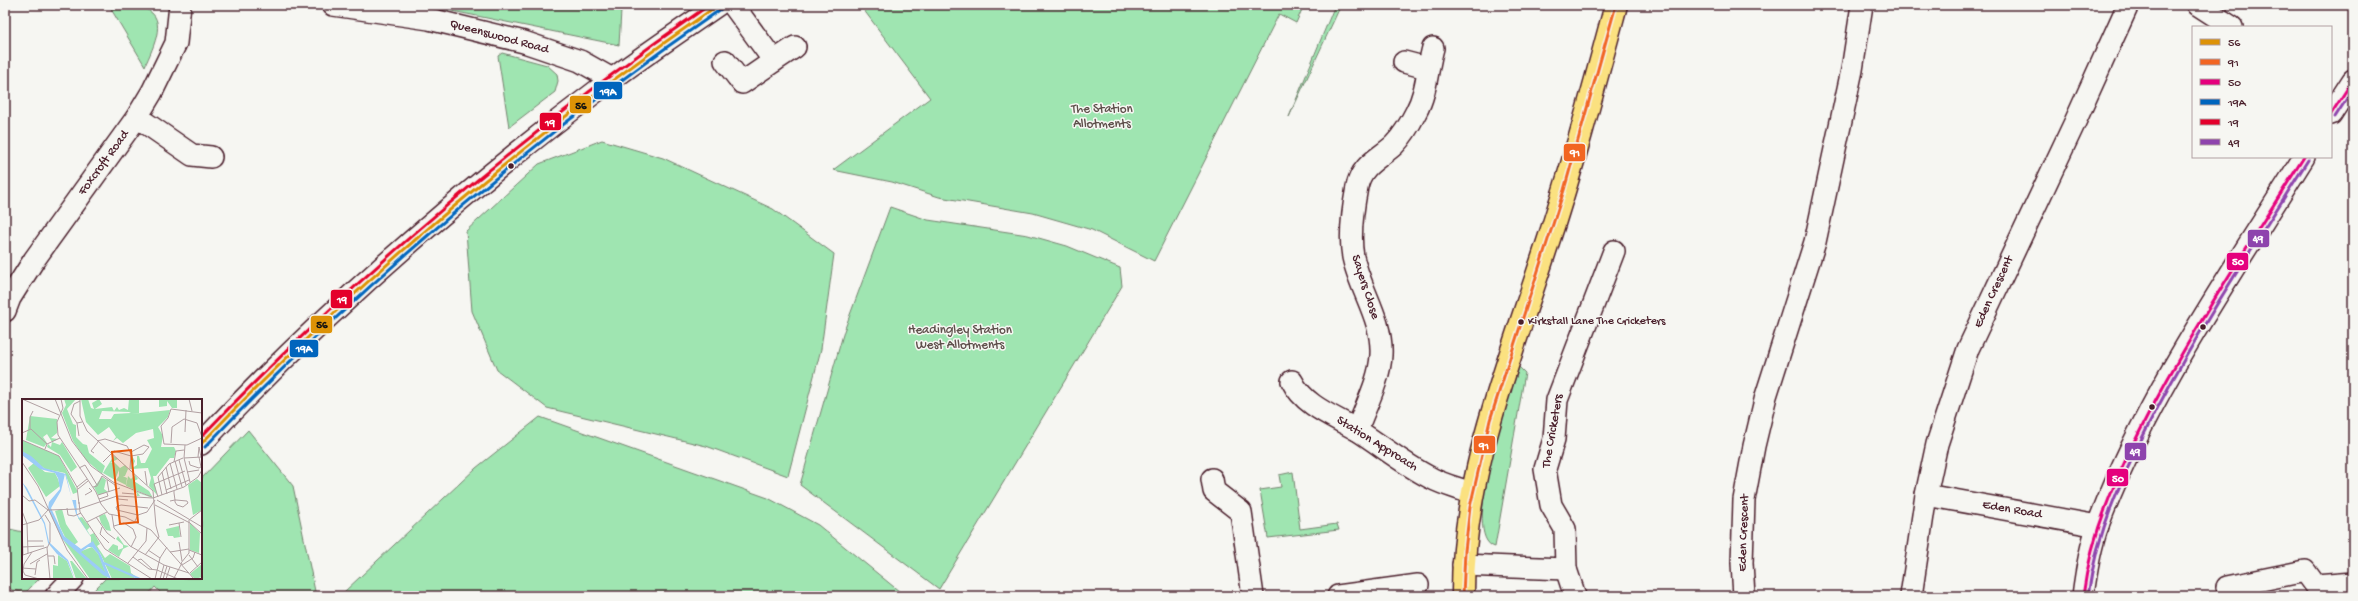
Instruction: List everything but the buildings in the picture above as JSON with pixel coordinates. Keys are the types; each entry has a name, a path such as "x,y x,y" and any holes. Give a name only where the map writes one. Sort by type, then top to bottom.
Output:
{"main road":[{"path":"1463,596 1463,565 1471,493 1486,432 1567,184 1616,5"}],"street":[{"name":"Foxcroft Road","path":"5,311 10,298 38,254 137,118 165,68 176,43 180,5"},
{"name":"Queenswood Road","path":"333,5 429,19 524,42 580,61 612,79"},
{"path":"202,443 286,356 331,314 502,165 612,79 718,5"},
{"path":"733,5 774,61"},
{"name":"Eden Crescent","path":"1744,596 1742,563 1744,500 1754,446 1766,396 1815,242 1852,70 1862,5"},
{"name":"Eden Crescent","path":"1911,596 1926,495 1937,444 1968,349 2075,122 2128,5"},
{"path":"2198,5 2230,26"},
{"path":"725,61 742,83 795,47"},
{"name":"Sayers Close","path":"1357,430 1377,374 1381,356 1380,338 1375,319 1353,256 1352,221 1357,185 1372,160 1395,144 1416,112 1426,85 1427,68 1433,48"},
{"path":"1404,62 1427,68"},
{"path":"2334,101 2353,80"},
{"path":"137,118 192,155 211,157"},
{"path":"2083,596 2089,560 2098,526 2152,409 2216,298 2303,158"},
{"name":"The Cricketers","path":"1575,596 1566,569 1565,529 1551,505 1545,469 1554,439 1557,400 1614,251"},
{"name":"Station Approach","path":"1292,381 1296,391 1314,405 1357,430 1432,479 1471,493"},
{"path":"1212,479 1214,491 1240,512 1252,592"},
{"name":"Eden Road","path":"1926,495 2098,526"},
{"path":"1463,565 1566,569"},
{"path":"2227,587 2305,571 2316,586 2353,583"},
{"path":"56,596 72,579"},
{"path":"1338,596 1418,585"}],"green space":[{"path":"423,5 591,5 621,11 619,45"},
{"name":"The Station Allotments","path":"860,5 1304,5 1296,23 1279,14 1154,261 1092,230 1033,213 939,197 892,182 833,170 930,98"},
{"path":"1335,5 1341,5 1289,117"},
{"path":"138,7 148,10 155,16 157,23 155,41 145,66 111,9"},
{"path":"502,53 547,65 557,74 558,81 555,92 509,127 498,56"},
{"path":"602,140 663,158 773,209 834,254 821,349 788,476 706,446 547,408 497,370 472,311 466,231 539,164"},
{"name":"Headingley Station West Allotments","path":"890,207 928,220 1028,235 1067,246 1120,268 1122,286 939,589 800,485 844,331"},
{"path":"1519,367 1525,373 1495,547 1485,538 1482,519 1484,493 1498,433"},
{"path":"540,417 768,498 818,525 905,596 345,596 344,592 476,468"},
{"path":"248,430 293,486 316,596 164,596 155,587 147,596 88,596 105,579 202,579 202,478"},
{"path":"1293,472 1300,529 1337,524 1339,530 1268,538 1260,490 1281,487 1279,475"},
{"path":"5,528 22,532 22,579 39,579 25,593 12,590 5,583"}],"transit line":[{"name":"19","path":"202,436 320,319 444,208 574,103 709,5"},
{"name":"56","path":"202,443 322,324 448,211 580,105 718,5"},
{"name":"91","path":"1463,596 1465,551 1470,507 1490,420 1564,190 1616,5"},
{"name":"19A","path":"205,447 265,386 326,328 388,270 452,215 517,161 584,109 721,9"},
{"name":"50","path":"2332,112 2353,80"},
{"name":"49","path":"2335,117 2353,89"},
{"name":"50","path":"2083,596 2087,570 2101,520 2120,472 2143,425 2208,309 2303,158"},
{"name":"49","path":"2088,596 2092,570 2106,521 2125,474 2147,428 2176,373 2212,311 2308,160"}],"place":[{"name":"Kirkstall Lane The Cricketers","path":"1521,322"}]}
